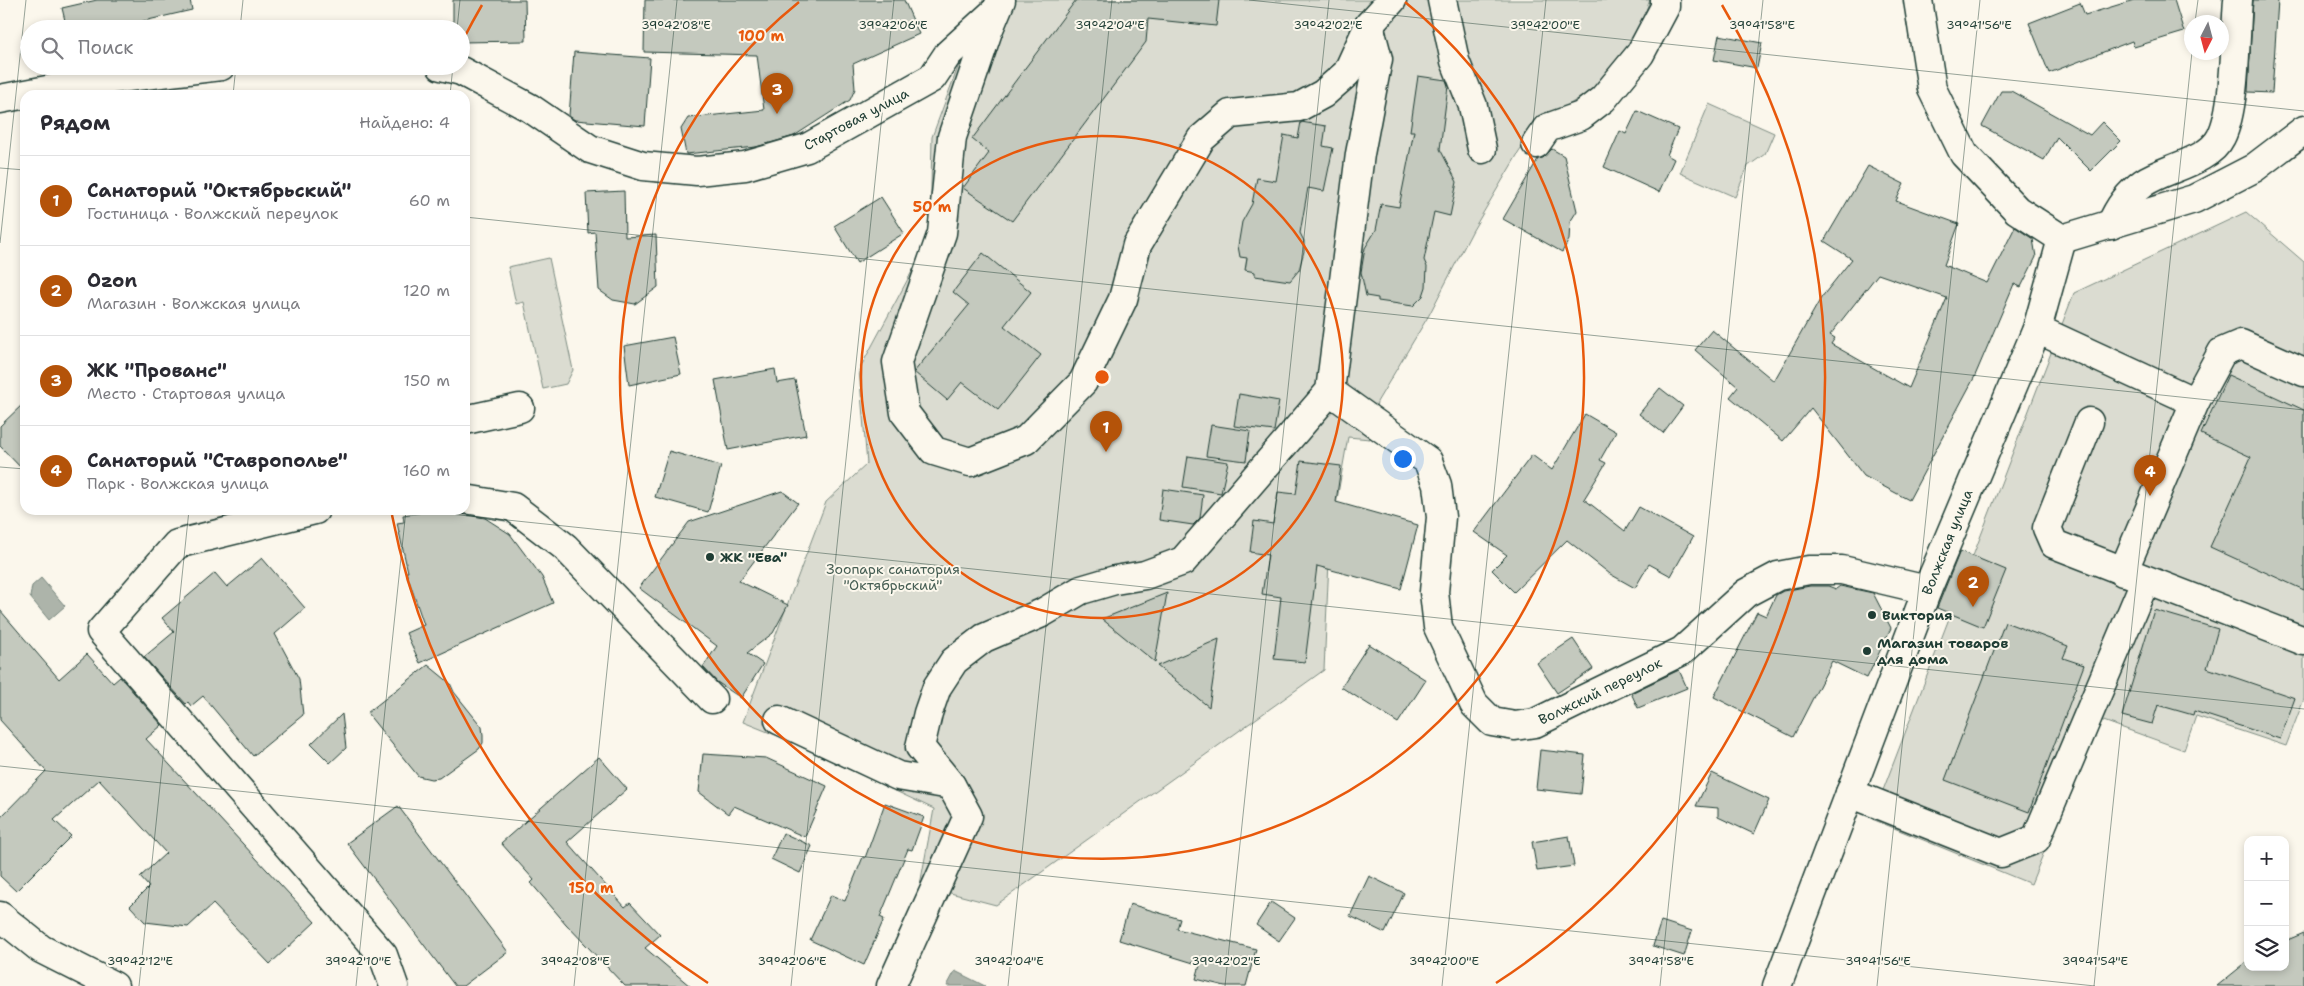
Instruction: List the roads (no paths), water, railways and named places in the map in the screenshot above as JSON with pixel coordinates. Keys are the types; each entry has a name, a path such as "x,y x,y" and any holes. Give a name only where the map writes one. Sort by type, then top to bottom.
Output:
{"street":[{"path":"999,5 952,136 942,233 917,298 897,362 905,413 934,451 970,462 1026,440 1083,382 1123,299 1138,245 1201,139 1230,114 1299,107 1324,94 1347,73 1369,25 1392,0"},
{"path":"1442,0 1455,61 1473,106 1482,149"},
{"path":"1536,144 1547,128 1581,116 1603,100 1640,54 1664,7 1665,0"},
{"path":"1918,0 1932,89 1964,154 2017,210 2062,239 2194,199 2254,168 2304,130"},
{"path":"2111,225 2119,206 2143,183 2202,156 2221,139 2229,117 2238,0"},
{"name":"Стартовая улица","path":"468,75 530,108 590,149 643,166 697,171 746,166 807,148 932,78 948,54 999,5"},
{"path":"891,986 968,816 951,785 920,747 928,713 937,687 954,660 984,638 1042,613 1081,590 1115,580 1145,575 1183,561 1330,390 1360,154 1378,59 1369,25"},
{"path":"47,90 94,81 145,75"},
{"path":"0,99 20,95"},
{"name":"Волжская улица","path":"1777,986 1927,590 2037,329 2062,239"},
{"path":"2037,329 2195,402"},
{"path":"1850,793 2001,854 2036,839 2134,576 2195,402 2222,352 2241,344 2304,372"},
{"name":"Волжский переулок","path":"1330,390 1428,461 1437,485 1441,517 1434,592 1438,627 1474,704 1492,722 1515,726 1535,723 1682,652 1746,593 1778,576 1809,570 1842,570 1927,590"},
{"path":"470,419 520,408"},
{"path":"2089,422 2047,528 2054,544 2304,641"},
{"path":"470,500 513,507 565,548 712,698"},
{"path":"290,515 177,544 101,630 383,955 394,986"},
{"path":"779,720 898,776 951,785"},
{"path":"0,916 41,949 114,986"}],"place":[{"name":"ЖК \"Прованс\"","path":"777,114"},
{"name":"Санаторий \"Октябрьский\"","path":"1106,452"},
{"name":"Санаторий \"Ставрополье\"","path":"2150,496"},
{"name":"ЖК \"Ева\"","path":"710,557"},
{"name":"Ozon","path":"1973,607"},
{"name":"Виктория","path":"1872,615"},
{"name":"Магазин товаров для дома","path":"1867,651"}],"park label":[{"name":"Зоопарк санатория \"Октябрьский\"","path":"893,578"}]}
